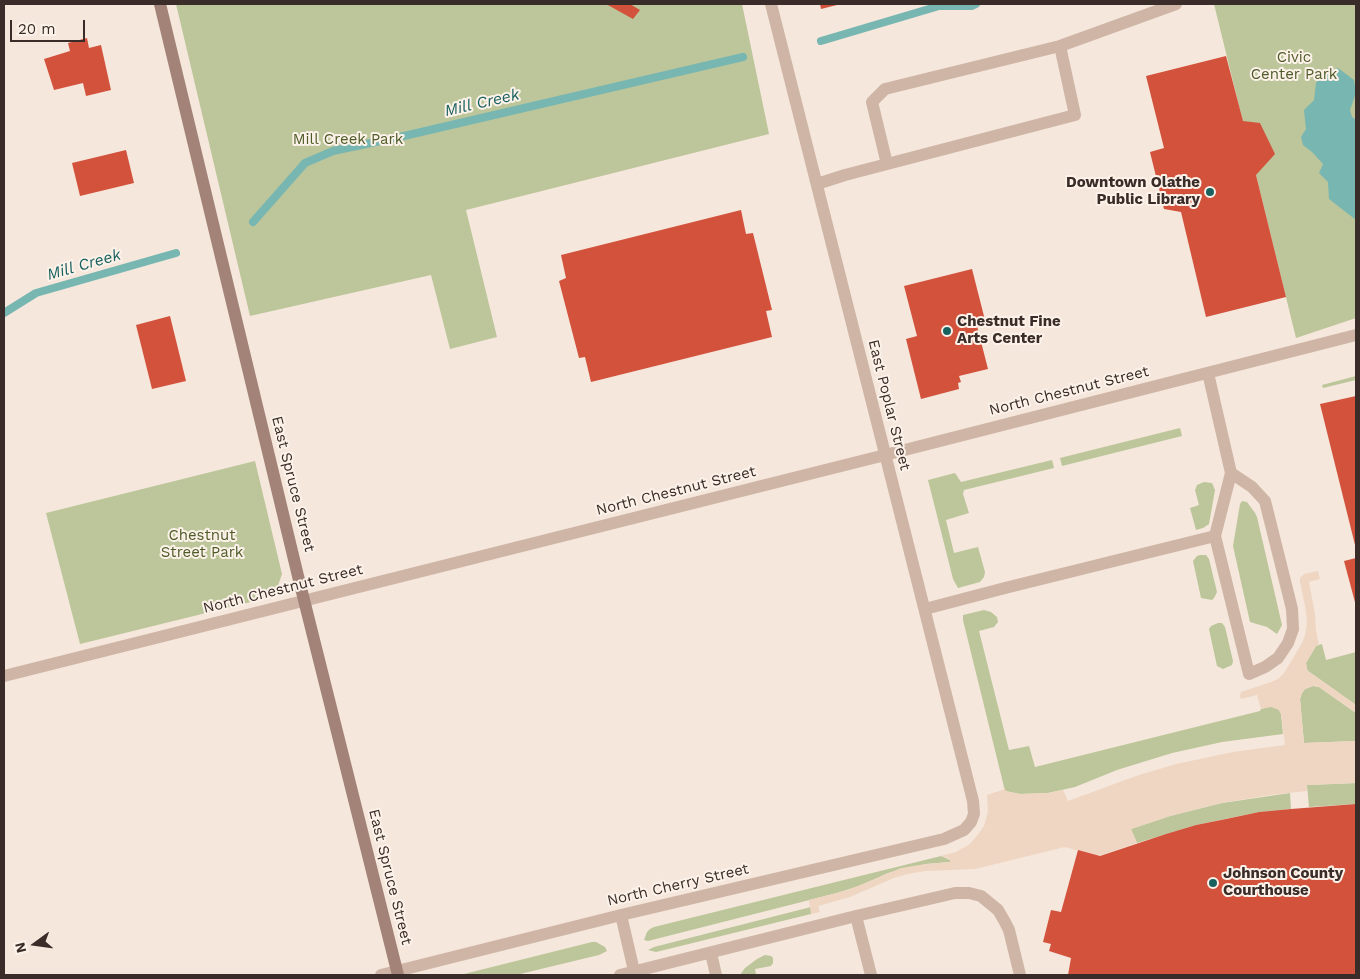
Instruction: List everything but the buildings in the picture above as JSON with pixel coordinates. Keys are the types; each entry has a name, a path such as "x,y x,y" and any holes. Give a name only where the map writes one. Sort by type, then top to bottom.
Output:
{"street":[{"name":"East Spruce Street","path":"160,4 304,601 397,973"},
{"name":"East Poplar Street","path":"771,4 974,801 974,814"},
{"path":"887,164 872,102 885,89 1060,46 1176,4"},
{"path":"817,184 1075,115 1060,46"},
{"name":"North Chestnut Street","path":"4,676 1356,335"},
{"path":"1208,372 1231,472 1215,536 1249,674 1265,667 1278,658 1288,643 1293,629 1292,609 1265,502 1252,487 1231,472"},
{"path":"925,610 1005,588 1215,536"},
{"name":"North Cherry Street","path":"381,975 397,973 621,915 944,839 964,830 972,822 974,814"},
{"path":"620,975 635,974 856,916 955,893 969,892 981,896 998,910 1009,930 1020,975"},
{"path":"621,915 635,974"},
{"path":"856,916 871,975"},
{"path":"711,953 716,975"}],"green space":[{"name":"Mill Creek Park","path":"176,4 742,4 769,134 466,210 497,337 450,349 431,275 250,316"},
{"name":"Civic Center Park","path":"1214,4 1356,4 1356,318 1296,338"},
{"path":"1356,376 1356,380 1323,388 1322,385"},
{"path":"1180,428 1182,436 1062,466 1060,458"},
{"path":"1052,460 1054,468 964,490 963,494 969,513 946,520 954,553 978,547 985,572 980,582 958,588 953,579 928,480 955,473 961,482"},
{"name":"Chestnut Street Park","path":"255,461 282,574 275,594 267,598 80,644 46,513"},
{"path":"1204,482 1212,483 1215,490 1209,524 1196,530 1190,508 1199,505 1195,490 1197,485"},
{"path":"1242,501 1247,502 1257,517 1282,625 1277,634 1267,627 1250,622 1233,546"},
{"path":"1200,555 1206,555 1209,559 1217,592 1212,600 1201,598 1193,561"},
{"path":"984,610 991,612 997,617 998,622 994,627 979,631 1009,750 1029,746 1035,767 1260,711 1268,707 1274,707 1279,710 1283,734 1222,742 1172,753 1117,770 1075,787 1048,793 1020,794 1005,791 963,620 963,615"},
{"path":"1218,623 1222,623 1225,627 1233,661 1232,665 1223,669 1217,666 1209,629"},
{"path":"1322,644 1326,660 1356,652 1356,705 1308,671 1306,663 1316,646"},
{"path":"1313,686 1319,687 1356,713 1356,741 1304,743 1300,699 1305,689"},
{"path":"1356,783 1356,804 1309,807 1307,785"},
{"path":"1290,793 1291,809 1259,812 1196,825 1137,843 1131,829 1170,816 1222,803"},
{"path":"941,856 950,860 950,862 926,864 888,873 862,885 837,893 648,941 644,940 647,932 654,927"},
{"path":"811,907 811,914 656,952 648,950 654,947"},
{"path":"592,942 605,947 607,951 599,955 516,975 460,975"},
{"path":"765,955 773,958 771,966 755,969 756,975 740,975 745,968"}],"shaded area":[{"path":"1318,571 1320,579 1309,582 1319,645 1316,646 1306,663 1307,669 1356,705 1356,713 1319,687 1313,686 1305,689 1300,699 1304,743 1356,741 1356,783 1307,785 1307,791 1221,803 1170,816 1131,829 1137,843 1098,856 1065,847 975,869 925,871 908,874 850,897 818,906 820,912 811,914 809,900 848,890 901,868 950,862 950,859 941,856 956,852 970,844 984,826 988,811 987,795 1005,789 1006,791 1020,794 1048,793 1063,790 1068,801 1136,776 1176,764 1233,752 1285,745 1279,710 1271,707 1261,709 1257,695 1241,699 1240,696 1241,692 1278,679 1284,673 1305,635 1306,611 1300,578 1304,574"}],"water":[{"path":"1338,68 1354,80 1356,93 1350,110 1352,117 1356,120 1356,220 1329,199 1328,182 1319,173 1323,164 1303,145 1301,137 1306,129 1304,110 1314,100 1316,83 1319,77"}],"waterway":[{"name":"Mill Creek","path":"821,41 939,6 972,6 976,4"},
{"name":"Mill Creek","path":"253,222 305,163 333,151 743,57"},
{"name":"Mill Creek","path":"4,313 36,293 176,253"}],"place":[{"name":"Downtown Olathe Public Library","path":"1210,192"},
{"name":"Chestnut Fine Arts Center","path":"947,331"},
{"name":"Johnson County Courthouse","path":"1213,883"}]}
